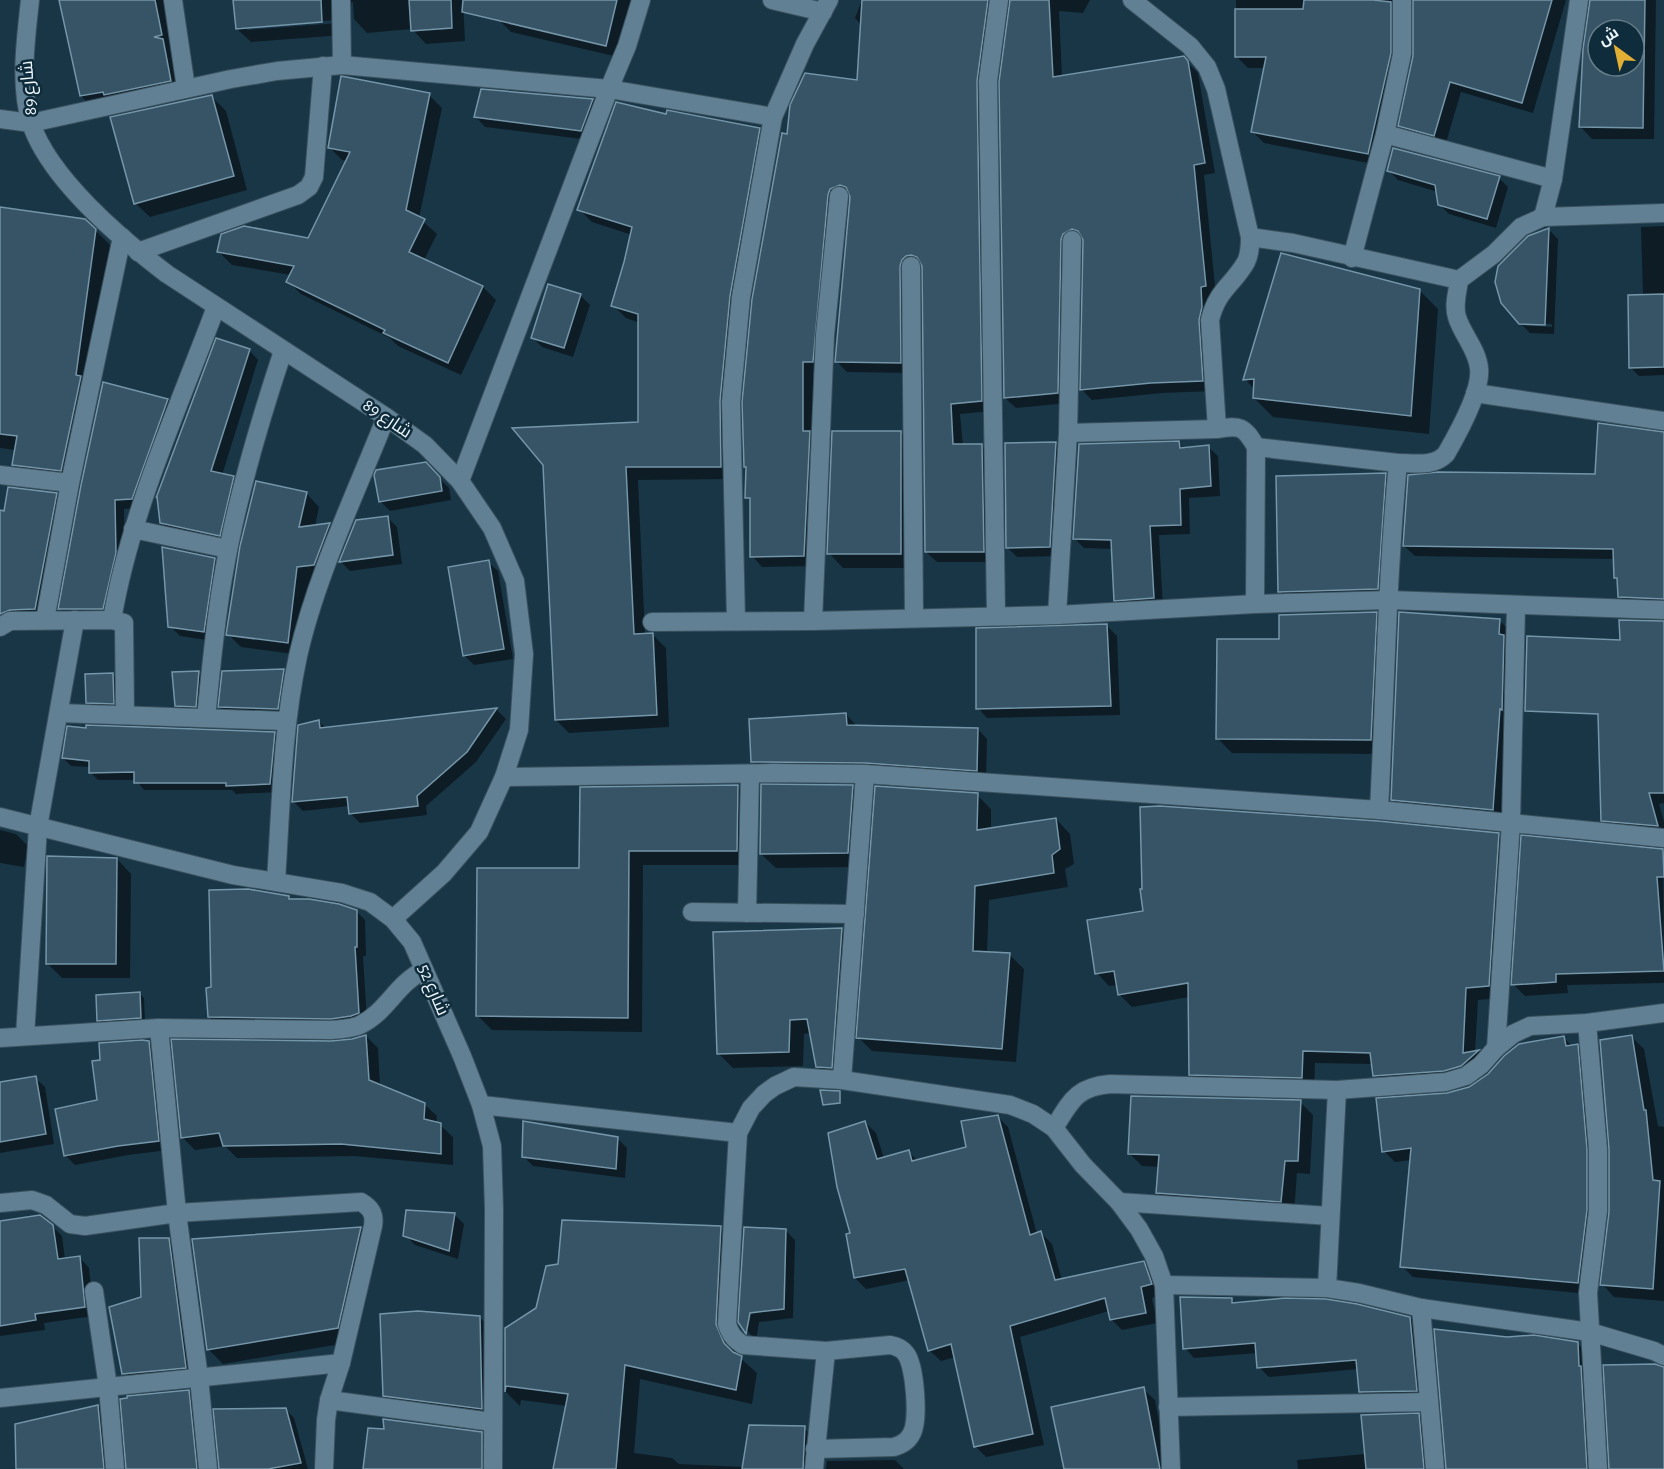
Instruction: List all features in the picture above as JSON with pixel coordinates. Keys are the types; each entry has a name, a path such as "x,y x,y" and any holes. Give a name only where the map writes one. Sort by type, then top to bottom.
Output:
{"street":[{"name":"شارع 89","path":"30,0 25,81 31,123 49,158 86,204 138,252 216,307 386,417 425,445 460,481 492,528 515,581 524,654 519,730 504,777 479,832 444,873 393,919"},
{"path":"173,0 186,88"},
{"path":"341,0 342,65"},
{"path":"460,481 627,46 641,0"},
{"path":"736,621 731,402 741,297 773,117 805,44 826,6 772,0"},
{"path":"996,616 988,81 999,0"},
{"path":"1132,0 1190,46 1207,68 1216,89 1250,237 1250,252 1246,261 1218,296 1212,308 1210,320 1217,429"},
{"path":"1352,258 1385,134 1402,54 1402,0"},
{"path":"1543,217 1553,179 1579,0"},
{"path":"0,119 31,123 186,88 277,71 342,65 609,89 773,117"},
{"path":"138,252 298,195 309,187 314,177 323,66"},
{"path":"1385,134 1553,179"},
{"path":"813,621 825,335 839,196"},
{"path":"1256,447 1398,463 1431,464 1441,459 1450,446 1475,393 1479,366 1457,318 1455,309 1459,280 1494,255 1521,227 1543,217 1664,213"},
{"path":"45,620 70,483 122,237"},
{"path":"1250,237 1293,243 1352,258 1459,280"},
{"path":"1058,615 1068,432 1072,240"},
{"path":"911,266 914,618"},
{"path":"112,620 122,568 133,529 216,307"},
{"path":"206,718 216,627 228,549 260,420 283,351"},
{"path":"1475,393 1664,422"},
{"path":"276,881 286,721 298,655 314,599 386,417"},
{"path":"1068,432 1217,429 1235,426 1243,429 1256,447 1255,604"},
{"path":"1378,810 1390,600 1390,546 1398,463"},
{"path":"0,475 70,483"},
{"path":"133,529 228,549"},
{"path":"652,622 1058,615 1255,604 1390,600 1664,610"},
{"path":"1496,1047 1511,822 1516,605"},
{"path":"26,1036 38,827 75,620"},
{"path":"0,627 10,621 121,621 125,626 125,715"},
{"path":"59,713 286,721"},
{"path":"747,913 750,774"},
{"path":"504,777 865,774 1378,810 1664,838"},
{"path":"842,1080 865,774"},
{"name":"شارع 52","path":"0,817 233,875 342,892 370,902 393,919 412,942 462,1056 481,1105 492,1146 494,1209 493,1469"},
{"path":"692,912 855,915"},
{"path":"0,1038 159,1028 331,1030 358,1026 378,1013 410,977 424,970"},
{"path":"1054,1128 1074,1096 1093,1086 1110,1084 1337,1090 1446,1082 1466,1076 1481,1065 1496,1047 1513,1034 1530,1026 1587,1023 1664,1013"},
{"path":"1587,1023 1598,1149 1598,1211 1588,1293 1598,1469"},
{"path":"159,1028 177,1214 199,1378 208,1469"},
{"path":"815,1449 894,1447 904,1444 911,1436 915,1425 912,1367 906,1354 899,1347 890,1345 826,1351 742,1345 729,1332 727,1324 738,1133 751,1108 775,1086 794,1077 842,1080 1010,1105 1033,1114 1054,1128 1083,1165 1119,1202 1139,1230 1154,1256 1164,1285 1171,1469"},
{"path":"1327,1288 1337,1090"},
{"path":"481,1105 738,1133"},
{"path":"0,1203 32,1200 46,1205 70,1224 85,1226 177,1214 361,1202 370,1208 374,1218 341,1363 329,1400 324,1469"},
{"path":"1119,1202 1330,1215"},
{"path":"1164,1285 1327,1288 1421,1308 1590,1332 1664,1356"},
{"path":"94,1291 108,1387 116,1469"},
{"path":"1421,1308 1435,1469"},
{"path":"814,1469 826,1351"},
{"path":"0,1398 341,1363"},
{"path":"329,1400 492,1422"},
{"path":"1168,1407 1429,1402"}],"building":[{"path":"59,0 155,0 162,35 154,37 163,39 171,81 104,95 103,92 80,96"},
{"path":"233,0 321,0 322,22 236,29"},
{"path":"409,0 451,0 452,28 411,31"},
{"path":"463,0 617,0 606,46 462,12"},
{"path":"862,0 988,0 977,81 982,401 951,404 953,444 982,444 984,552 925,552 922,266 917,257 906,256 900,266 901,363 835,362 850,197 846,187 840,185 830,189 828,195 813,362 803,362 803,431 810,431 804,556 750,557 750,498 745,498 746,467 744,467 742,402 752,299 782,133 787,134 790,105 805,73 857,80"},
{"path":"1010,0 1049,0 1053,77 1184,56 1188,61 1205,163 1194,165 1206,286 1201,287 1202,307 1199,320 1203,381 1151,383 1080,390 1083,240 1078,231 1072,229 1063,234 1061,240 1058,393 1004,398 999,82"},
{"path":"1304,0 1391,2 1391,53 1368,154 1251,132 1266,57 1235,57 1235,9 1303,9"},
{"path":"1413,0 1552,0 1522,103 1450,82 1434,136 1398,126 1413,56"},
{"path":"1590,0 1645,0 1645,18 1587,18"},
{"path":"1586,28 1586,78 1644,78 1643,128 1579,127"},
{"path":"341,76 430,93 406,210 425,219 409,252 483,286 448,363 383,333 385,330 286,282 294,266 217,252 221,234 244,226 308,238 350,152 328,148"},
{"path":"481,89 593,99 581,131 474,117"},
{"path":"212,95 234,176 134,204 110,117"},
{"path":"616,102 666,114 667,110 760,128 730,296 720,401 721,467 626,467 634,634 653,633 657,715 555,720 543,465 512,428 638,422 638,314 611,306 632,227 577,210"},
{"path":"1393,148 1500,176 1487,219 1438,205 1435,185 1387,171"},
{"path":"0,207 85,219 96,229 76,375 81,376 61,471 12,465 17,436 0,434"},
{"path":"1549,228 1545,325 1519,324 1501,303 1495,282 1498,266 1528,236"},
{"path":"1281,253 1420,289 1411,416 1253,398 1254,379 1243,380"},
{"path":"548,284 581,294 564,348 531,338"},
{"path":"1664,294 1664,367 1629,368 1628,295"},
{"path":"216,338 250,349 211,471 234,476 220,536 160,523 156,498"},
{"path":"103,382 168,399 132,499 115,500 116,553 103,609 58,609 81,485"},
{"path":"1598,423 1664,432 1664,599 1618,597 1617,578 1614,578 1613,549 1403,546 1408,475 1438,472 1595,474"},
{"path":"832,431 901,431 901,554 827,554"},
{"path":"1179,441 1180,448 1209,445 1211,486 1180,489 1181,525 1150,526 1154,598 1114,601 1111,540 1073,539 1079,444"},
{"path":"1056,442 1050,547 1006,548 1005,443"},
{"path":"426,462 440,477 442,491 379,502 374,475 376,470"},
{"path":"1386,473 1378,589 1278,592 1276,476"},
{"path":"256,481 307,492 299,527 330,523 314,565 297,567 288,643 226,635 240,546"},
{"path":"8,487 57,493 35,609 10,610 0,614 0,510 4,511"},
{"path":"388,516 393,555 339,562 356,520"},
{"path":"162,547 215,558 204,632 168,627"},
{"path":"489,560 504,649 463,656 448,567"},
{"path":"1377,612 1371,740 1216,739 1217,639 1279,639 1279,615"},
{"path":"1399,612 1500,619 1499,634 1504,635 1502,710 1500,709 1493,810 1391,800"},
{"path":"1619,620 1664,621 1664,793 1649,793 1658,826 1601,821 1598,714 1525,711 1527,636 1620,640"},
{"path":"1107,624 1111,706 976,709 976,628"},
{"path":"284,669 278,709 218,707 222,671"},
{"path":"199,671 196,707 175,706 172,672"},
{"path":"113,673 114,704 86,703 85,674"},
{"path":"497,708 467,752 417,796 418,806 349,814 347,797 292,802 298,725 319,720 320,728"},
{"path":"846,713 847,725 978,728 977,771 865,763 751,762 749,719"},
{"path":"86,725 275,732 270,784 226,786 226,783 134,783 134,772 89,773 89,761 62,758 67,726 86,728"},
{"path":"761,784 853,785 848,853 760,854"},
{"path":"738,785 737,851 629,851 628,1018 476,1016 477,868 579,868 580,787"},
{"path":"875,786 978,793 977,830 1056,818 1060,849 1052,855 1054,873 975,886 973,951 1010,953 1002,1049 856,1038"},
{"path":"1160,806 1378,821 1499,833 1489,986 1466,988 1463,1053 1479,1050 1461,1066 1444,1071 1373,1076 1370,1053 1303,1051 1302,1078 1189,1075 1188,983 1118,995 1114,971 1095,974 1087,920 1143,911 1140,889 1142,889 1140,807"},
{"path":"1521,835 1663,849 1664,877 1657,877 1664,971 1556,974 1556,982 1511,985"},
{"path":"47,856 117,858 116,964 46,964"},
{"path":"248,889 289,896 289,899 309,899 339,904 357,910 357,947 355,947 359,1013 331,1019 208,1017 206,988 211,987 209,890"},
{"path":"842,928 832,1068 816,1067 807,1019 790,1020 789,1052 717,1054 713,932"},
{"path":"140,992 141,1018 97,1021 96,995"},
{"path":"366,1035 369,1080 425,1103 424,1119 441,1123 441,1154 341,1144 223,1146 219,1133 181,1138 171,1039 331,1041"},
{"path":"1632,1035 1644,1110 1646,1110 1653,1180 1660,1181 1653,1289 1600,1285 1609,1212 1609,1149 1600,1040"},
{"path":"1564,1036 1566,1046 1578,1044 1587,1149 1587,1210 1578,1283 1400,1267 1411,1148 1382,1152 1376,1098 1447,1093 1469,1087 1488,1074 1504,1056 1519,1044"},
{"path":"149,1041 159,1141 64,1156 55,1109 97,1100 92,1061 100,1060 99,1043"},
{"path":"36,1076 46,1134 0,1142 0,1082"},
{"path":"820,1090 840,1091 840,1103 823,1105"},
{"path":"1131,1096 1301,1100 1298,1161 1285,1161 1281,1202 1156,1193 1159,1155 1128,1154"},
{"path":"998,1115 1030,1235 1041,1231 1055,1280 1144,1261 1152,1284 1141,1287 1146,1313 1110,1320 1105,1298 1010,1326 1033,1434 974,1447 951,1344 928,1351 905,1269 854,1278 846,1234 850,1233 837,1187 828,1133 865,1121 877,1159 909,1150 912,1161 966,1147 961,1121"},
{"path":"523,1121 618,1137 616,1169 522,1157"},
{"path":"406,1210 455,1213 449,1251 403,1236"},
{"path":"40,1215 53,1225 58,1259 80,1256 85,1307 35,1314 36,1320 0,1326 0,1221"},
{"path":"562,1220 721,1226 716,1324 724,1343 733,1352 742,1356 736,1390 625,1365 616,1469 553,1469 568,1394 506,1386 505,1392 505,1328 536,1308 546,1266 558,1264"},
{"path":"361,1227 338,1328 207,1350 192,1239"},
{"path":"744,1227 786,1229 784,1309 750,1313 746,1334 738,1322"},
{"path":"139,1238 169,1238 186,1368 122,1374 109,1307 141,1297"},
{"path":"1180,1297 1232,1298 1232,1303 1285,1298 1326,1299 1410,1317 1417,1391 1359,1392 1356,1360 1257,1368 1255,1343 1183,1349"},
{"path":"418,1311 480,1316 482,1409 383,1396 380,1314"},
{"path":"1434,1329 1507,1337 1534,1335 1578,1342 1587,1469 1446,1469"},
{"path":"1655,1364 1664,1367 1664,1469 1609,1469 1603,1365"},
{"path":"1144,1387 1160,1469 1064,1469 1051,1407"},
{"path":"189,1390 197,1469 126,1469 120,1399 127,1398 127,1396"},
{"path":"98,1405 104,1469 16,1469 15,1424"},
{"path":"286,1408 301,1463 268,1469 219,1469 213,1409"},
{"path":"1419,1413 1424,1469 1366,1469 1361,1415"},
{"path":"383,1419 482,1432 482,1469 363,1469 368,1428 384,1429"},
{"path":"749,1425 805,1426 803,1469 742,1469"}]}
